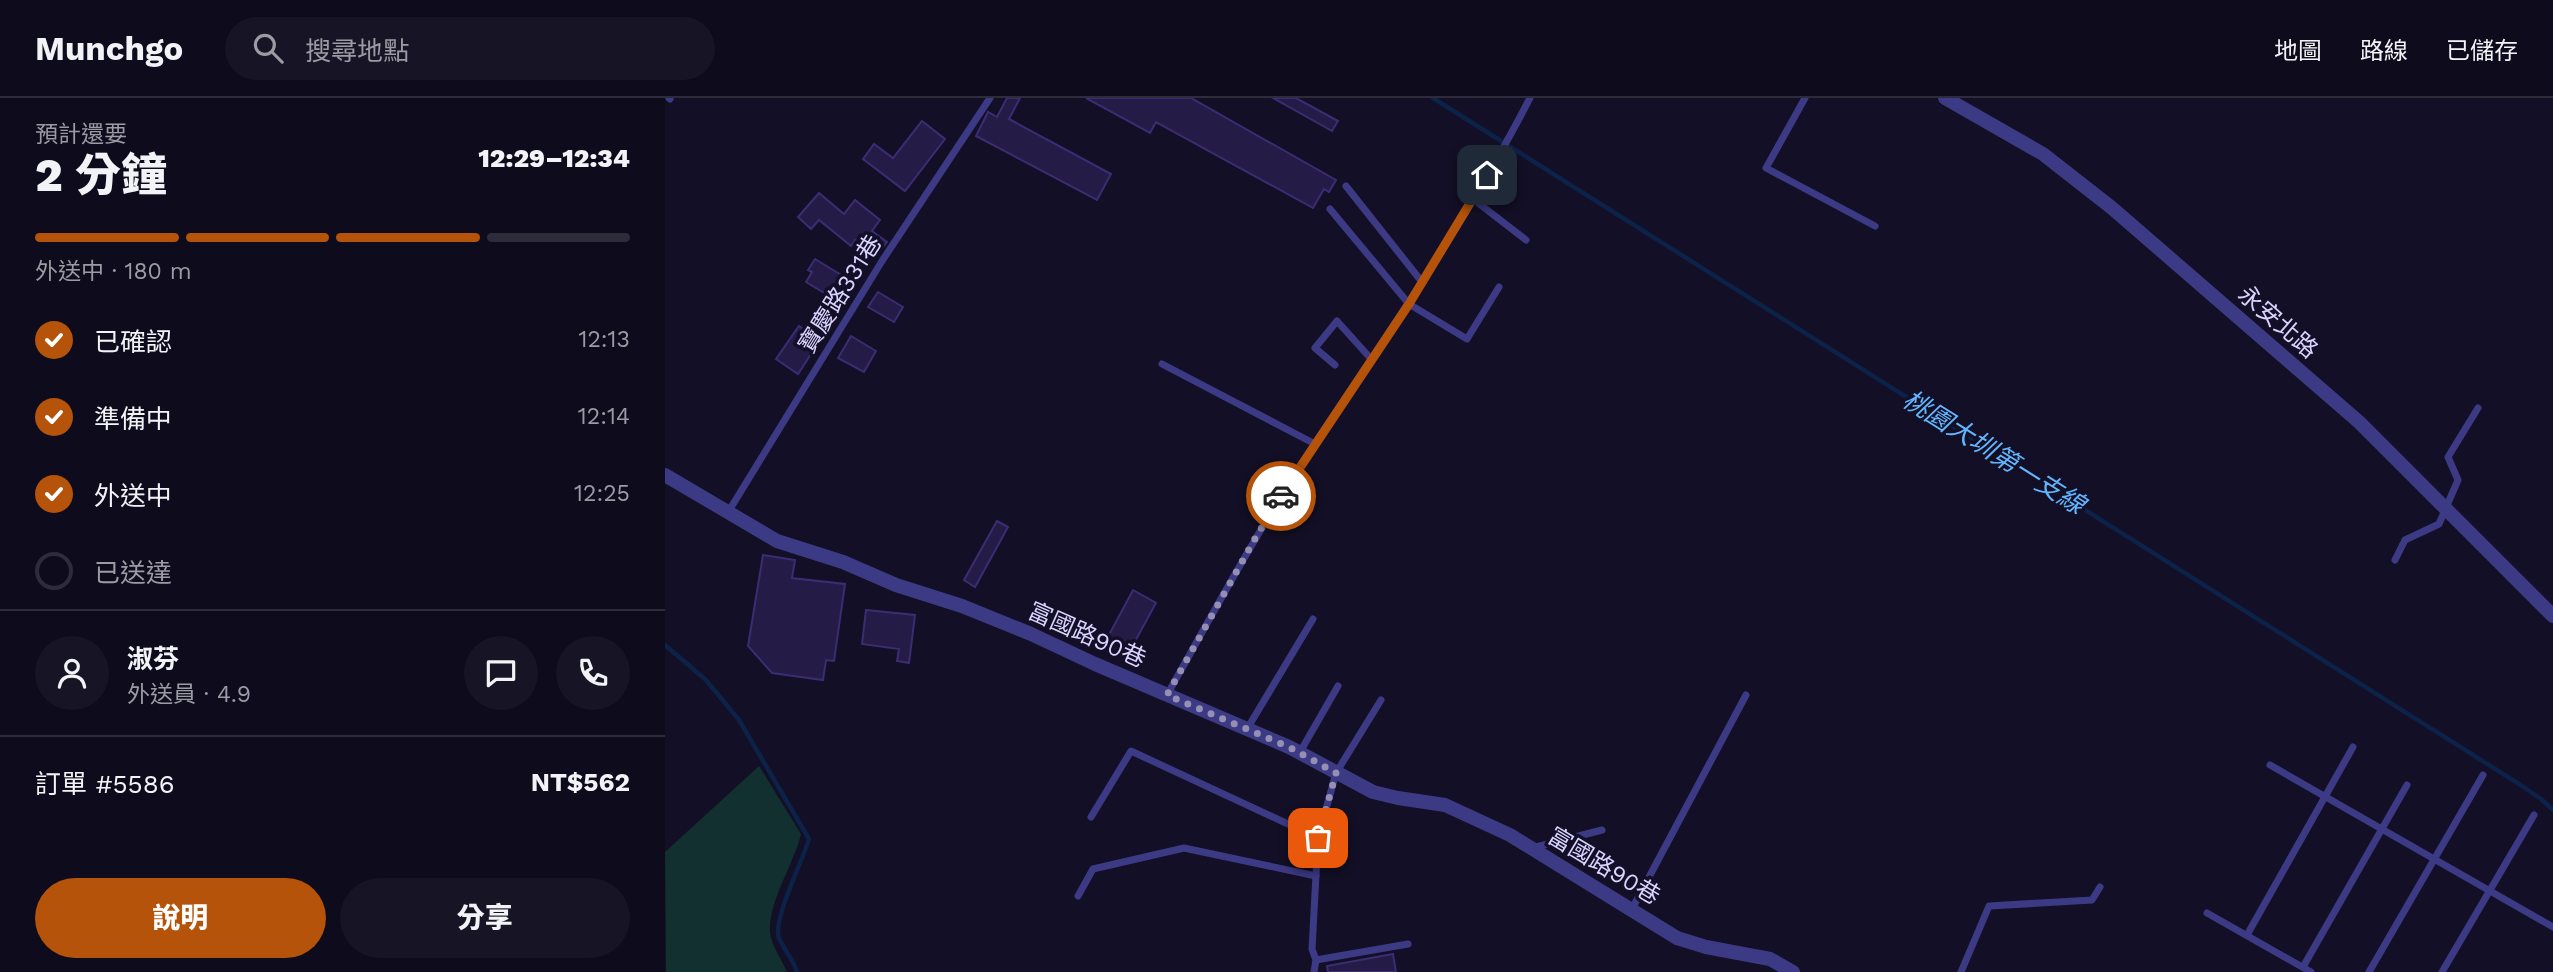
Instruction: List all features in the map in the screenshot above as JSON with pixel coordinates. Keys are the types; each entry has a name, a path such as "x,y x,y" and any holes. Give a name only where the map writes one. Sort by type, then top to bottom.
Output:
{"street":[{"name":"永安北路","path":"1945,98 2043,154 2112,208 2359,422 2553,616"},
{"name":"富國路90巷","path":"665,475 727,514 777,541 962,606 1247,729 1373,792 1398,799 1445,805 1510,835 1678,937 1706,947 1770,959 1793,972"}],"lane":[{"name":"寶慶路331巷","path":"727,514 882,261 990,98"},
{"path":"1167,695 1256,537 1409,304 1510,138 1530,98"},
{"path":"1805,98 1766,168 1875,226"},
{"path":"1346,186 1422,282"},
{"path":"1473,199 1526,240"},
{"path":"1330,209 1409,304 1467,340 1499,286"},
{"path":"1335,365 1315,348 1337,321 1372,360"},
{"path":"1162,364 1315,444"},
{"path":"2395,561 2405,540 2438,524 2458,480 2448,457 2478,408"},
{"path":"1247,729 1313,619"},
{"path":"1299,753 1338,686"},
{"path":"1632,909 1746,695"},
{"path":"1314,972 1316,961 1312,949 1318,838 1336,773 1381,700"},
{"path":"2246,935 2353,747"},
{"path":"1091,817 1131,751 1318,838"},
{"path":"2270,765 2553,927"},
{"path":"2369,972 2483,775"},
{"path":"2303,967 2406,785"},
{"path":"2442,972 2534,815"},
{"path":"1531,848 1602,830"},
{"path":"1078,896 1093,869 1184,848 1316,876"},
{"path":"1961,972 1989,906 2092,901 2100,887"},
{"path":"2207,912 2311,972"},
{"path":"1316,961 1408,944"}],"green space":[{"path":"759,766 801,834 770,920 772,942 787,972 666,972 665,852"}],"building":[{"path":"1007,98 1020,98 1009,119 1111,174 1097,200 976,136 988,112 997,117"},
{"path":"1086,98 1191,98 1336,180 1329,192 1324,189 1313,208 1156,122 1150,133"},
{"path":"1273,98 1296,98 1338,121 1332,131"},
{"path":"922,121 945,139 905,191 863,159 874,144 893,158"},
{"path":"819,193 844,214 855,200 880,220 872,231 887,242 876,256 855,240 851,246 819,220 811,229 798,217"},
{"path":"815,259 853,282 841,303 806,282 812,272 808,270"},
{"path":"878,292 903,307 894,322 868,307"},
{"path":"799,326 820,340 798,374 776,359"},
{"path":"851,336 876,351 864,372 838,358"},
{"path":"997,521 1008,527 975,587 964,580"},
{"path":"763,555 795,560 792,578 845,584 834,661 826,660 823,680 772,673 748,646"},
{"path":"1133,590 1156,603 1126,658 1103,646"},
{"path":"866,610 915,615 909,663 897,661 899,649 862,644"},
{"path":"1393,954 1396,972 1328,972 1327,966"}],"waterway":[{"name":"桃園大圳第一支線","path":"1433,98 2519,784 2553,810"},
{"path":"665,645 706,680 739,720 809,839 784,905 778,930 779,938 797,972"}],"way so far":[{"path":"1281,496 1167,695 1289,747 1336,773 1318,838"}],"route":[{"path":"1281,496 1409,304 1487,175"}]}
